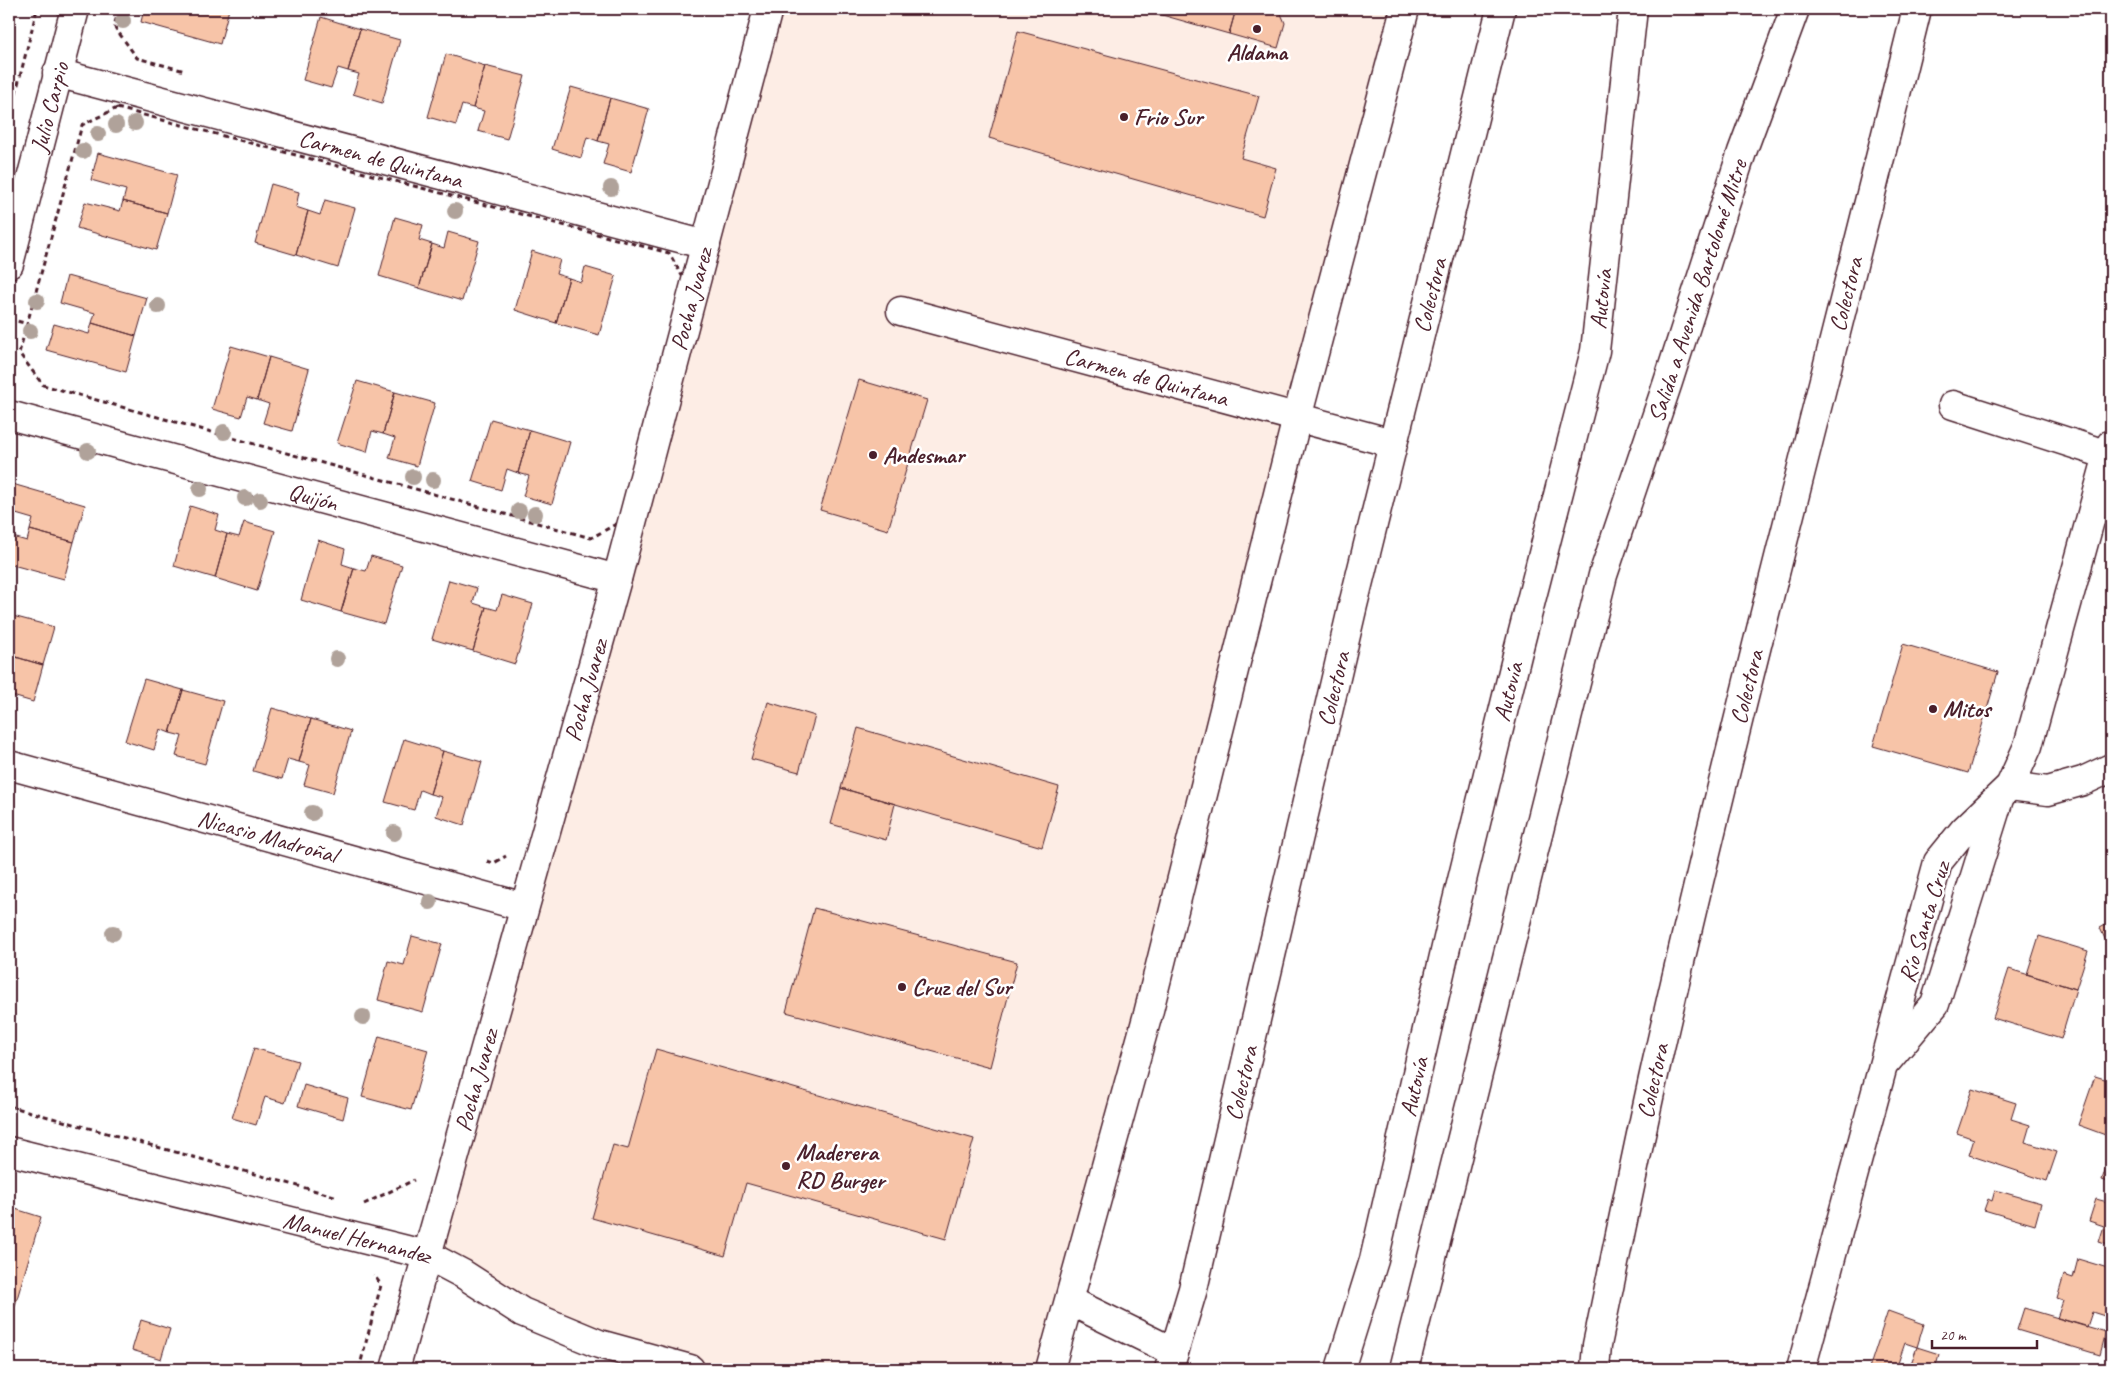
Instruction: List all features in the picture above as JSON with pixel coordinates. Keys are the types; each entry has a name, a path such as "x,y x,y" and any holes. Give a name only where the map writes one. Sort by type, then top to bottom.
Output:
{"street":[{"name":"Julio Carpio","path":"9,264 75,9"},
{"name":"Pocha Juarez","path":"395,1369 618,578 768,9"},
{"path":"1050,1369 1151,1004 1297,418 1405,9"},
{"name":"Colectora","path":"1172,1361 1194,1289 1353,605 1501,9"},
{"name":"Autovía","path":"1340,1369 1374,1260 1454,911 1519,646 1595,351 1633,9"},
{"name":"Salida a Avenida Bartolomé Mitre","path":"1404,1369 1603,575 1668,382 1742,152 1795,9"},
{"name":"Colectora","path":"1595,1369 1597,1344 1657,1062 1744,699 1917,9"},
{"name":"Carmen de Quintana","path":"57,74 706,245"},
{"name":"Carmen de Quintana","path":"901,311 1392,443"},
{"path":"1953,405 2110,449"},
{"name":"Quijón","path":"9,415 618,578"},
{"name":"Río Santa Cruz","path":"1801,1369 1938,862 1964,830 2005,792 2028,746 2110,449"},
{"name":"Nicasio Madroñal","path":"9,766 524,907"},
{"path":"1883,1066 1935,1004 2005,792 2048,791 2083,781 2111,768"},
{"name":"Manuel Hernandez","path":"9,1151 426,1255 463,1274 522,1312 599,1344 690,1369"},
{"path":"1070,1301 1172,1361"}],"path":[{"path":"9,120 37,9"},
{"path":"119,9 114,26 137,58 194,74"},
{"path":"117,108 669,253 684,279 618,523 591,538 43,385 19,353 28,324 82,125 117,108"},
{"path":"9,319 28,324"},
{"path":"484,860 494,863 511,853"},
{"path":"9,1106 347,1200"},
{"path":"356,1202 366,1205 421,1176"}],"shaded area":[{"path":"768,9 1405,9 1050,1369 690,1369 599,1344 427,1255"}],"building":[{"path":"144,9 229,9 220,44 141,22"},
{"path":"1141,9 1236,9 1229,34"},
{"name":"Aldama","path":"1236,9 1279,9 1285,23 1278,48 1229,34"},
{"path":"321,17 360,29 348,71 338,68 331,88 303,80"},
{"path":"360,29 400,40 382,103 353,94 359,74 348,71"},
{"name":"Frio Sur","path":"1018,31 1259,96 1241,158 1276,168 1263,216 989,138"},
{"path":"446,54 485,66 473,108 462,105 456,125 428,117"},
{"path":"485,66 525,76 507,139 478,131 484,111 473,108"},
{"path":"571,87 610,98 598,141 587,137 581,158 552,149"},
{"path":"610,98 649,109 631,172 603,164 609,144 598,141"},
{"path":"98,153 177,175 167,213 123,201 126,190 91,180"},
{"path":"271,184 299,192 296,207 308,211 296,255 255,243"},
{"path":"325,200 355,208 338,268 296,255 308,211 320,215"},
{"path":"123,201 167,213 156,250 77,228 85,202 120,211"},
{"path":"395,217 423,225 419,240 432,244 419,288 379,276"},
{"path":"448,232 479,241 462,301 419,288 432,244 444,248"},
{"path":"532,251 560,260 556,274 569,278 556,323 515,310"},
{"path":"585,267 616,276 599,335 556,323 569,278 581,282"},
{"path":"67,276 147,298 136,336 92,323 95,313 60,303"},
{"path":"92,323 136,336 126,372 46,350 54,324 89,334"},
{"path":"231,346 269,357 257,400 247,397 241,417 212,409"},
{"path":"269,357 309,369 292,431 263,423 269,404 257,400"},
{"name":"Andesmar","path":"859,380 927,400 888,530 820,510"},
{"path":"357,381 395,392 383,434 372,431 367,452 337,443"},
{"path":"395,392 435,403 417,466 389,458 395,438 383,434"},
{"path":"491,419 530,430 518,473 507,469 501,490 472,481"},
{"path":"530,430 570,442 552,504 523,496 529,476 518,473"},
{"path":"9,483 85,505 74,542 30,530 33,519 9,512"},
{"path":"190,506 219,515 215,530 227,534 215,578 174,566"},
{"path":"244,522 275,531 257,591 215,578 227,534 239,537"},
{"path":"30,530 74,542 64,579 9,564 9,536 27,541"},
{"path":"318,540 345,549 342,564 354,568 341,612 301,600"},
{"path":"371,556 402,565 384,624 341,612 354,568 366,571"},
{"path":"449,580 477,588 473,603 486,607 473,651 432,639"},
{"path":"502,595 533,604 515,664 473,651 486,607 497,610"},
{"path":"9,615 54,627 43,665 9,655"},
{"path":"1903,644 1998,672 1968,773 1873,746"},
{"path":"9,655 43,665 33,702 9,695"},
{"path":"144,679 183,690 170,733 160,729 154,750 125,741"},
{"path":"183,690 223,701 205,764 176,756 182,736 170,733"},
{"path":"768,702 815,716 799,772 751,759"},
{"path":"272,708 311,719 299,762 288,759 282,779 253,771"},
{"path":"311,719 351,731 333,793 304,785 310,765 299,762"},
{"path":"858,728 1059,787 1042,847 841,788"},
{"path":"404,739 443,751 430,794 420,790 414,810 385,802"},
{"path":"443,751 482,762 464,825 436,816 442,797 430,794"},
{"path":"841,788 895,804 886,840 831,824"},
{"name":"Cruz del Sur","path":"814,908 1017,962 990,1067 786,1012"},
{"path":"2111,922 2111,952 2100,928"},
{"path":"412,936 442,944 423,1012 378,1000 388,961 404,965"},
{"path":"2039,936 2088,951 2076,989 2027,974"},
{"path":"2009,969 2076,989 2061,1039 1993,1018"},
{"path":"379,1036 428,1050 411,1110 362,1097"},
{"path":"254,1048 298,1061 285,1103 265,1097 256,1125 232,1118"},
{"name":"Maderera RD Burger","path":"656,1049 974,1139 946,1239 746,1183 725,1256 592,1218 613,1145 628,1149"},
{"path":"2095,1076 2111,1081 2111,1137 2078,1125"},
{"path":"304,1085 348,1098 343,1119 298,1106"},
{"path":"1972,1089 2016,1103 2011,1119 2030,1125 2025,1142 2057,1152 2047,1181 1969,1155 1974,1139 1957,1133"},
{"path":"2111,1151 2111,1183 2102,1180"},
{"path":"1995,1190 2041,1203 2035,1225 1984,1210 1988,1199 1992,1201"},
{"path":"2096,1199 2111,1203 2111,1246 2099,1242 2104,1226 2089,1221"},
{"path":"9,1207 41,1217 9,1326"},
{"path":"2078,1259 2111,1269 2111,1318 2092,1312 2087,1327 2057,1318 2063,1301 2057,1299 2064,1275 2073,1278"},
{"path":"2024,1308 2106,1332 2100,1355 2017,1330"},
{"path":"1888,1311 1924,1324 1917,1347 1905,1343 1896,1369 1869,1369"},
{"path":"141,1320 170,1329 161,1359 132,1350"},
{"path":"1917,1347 1939,1354 1935,1369 1909,1369"}],"place":[{"name":"Aldama","path":"1257,29"},
{"name":"Frio Sur","path":"1124,117"},
{"name":"Andesmar","path":"873,455"},
{"name":"Mitos","path":"1933,709"},
{"name":"Cruz del Sur","path":"902,987"},
{"name":"Maderera RD Burger","path":"786,1166"}]}
